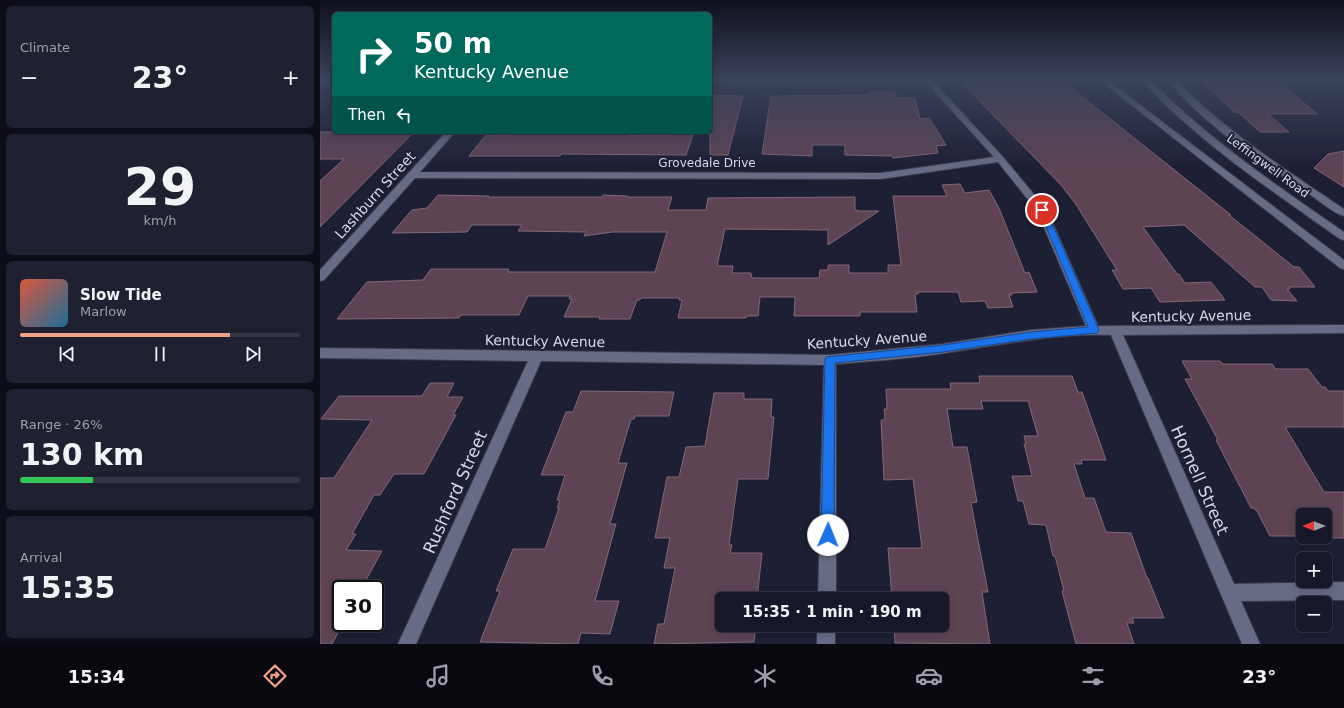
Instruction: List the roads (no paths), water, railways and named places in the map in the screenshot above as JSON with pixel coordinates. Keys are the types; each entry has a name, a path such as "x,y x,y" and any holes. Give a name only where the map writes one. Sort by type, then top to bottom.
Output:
{"street":[{"path":"954,109 1000,159 1042,210 1094,330"},
{"path":"1140,109 1344,265"},
{"name":"Leffingwell Road","path":"1174,109 1211,142 1344,237"},
{"name":"Leffingwell Road","path":"1200,109 1232,135 1344,213"},
{"name":"Lashburn Street","path":"320,277 449,134"},
{"name":"Grovedale Drive","path":"412,174 881,176 1000,159"},
{"name":"Kentucky Avenue","path":"320,354 830,360 943,349 1031,335 1094,330 1344,329"},
{"name":"Hornell Street","path":"1115,331 1251,644"},
{"name":"Rushford Street","path":"407,644 537,356"},
{"path":"827,592 830,360"},
{"path":"1229,593 1344,592"},
{"path":"826,632 826,644"}]}
